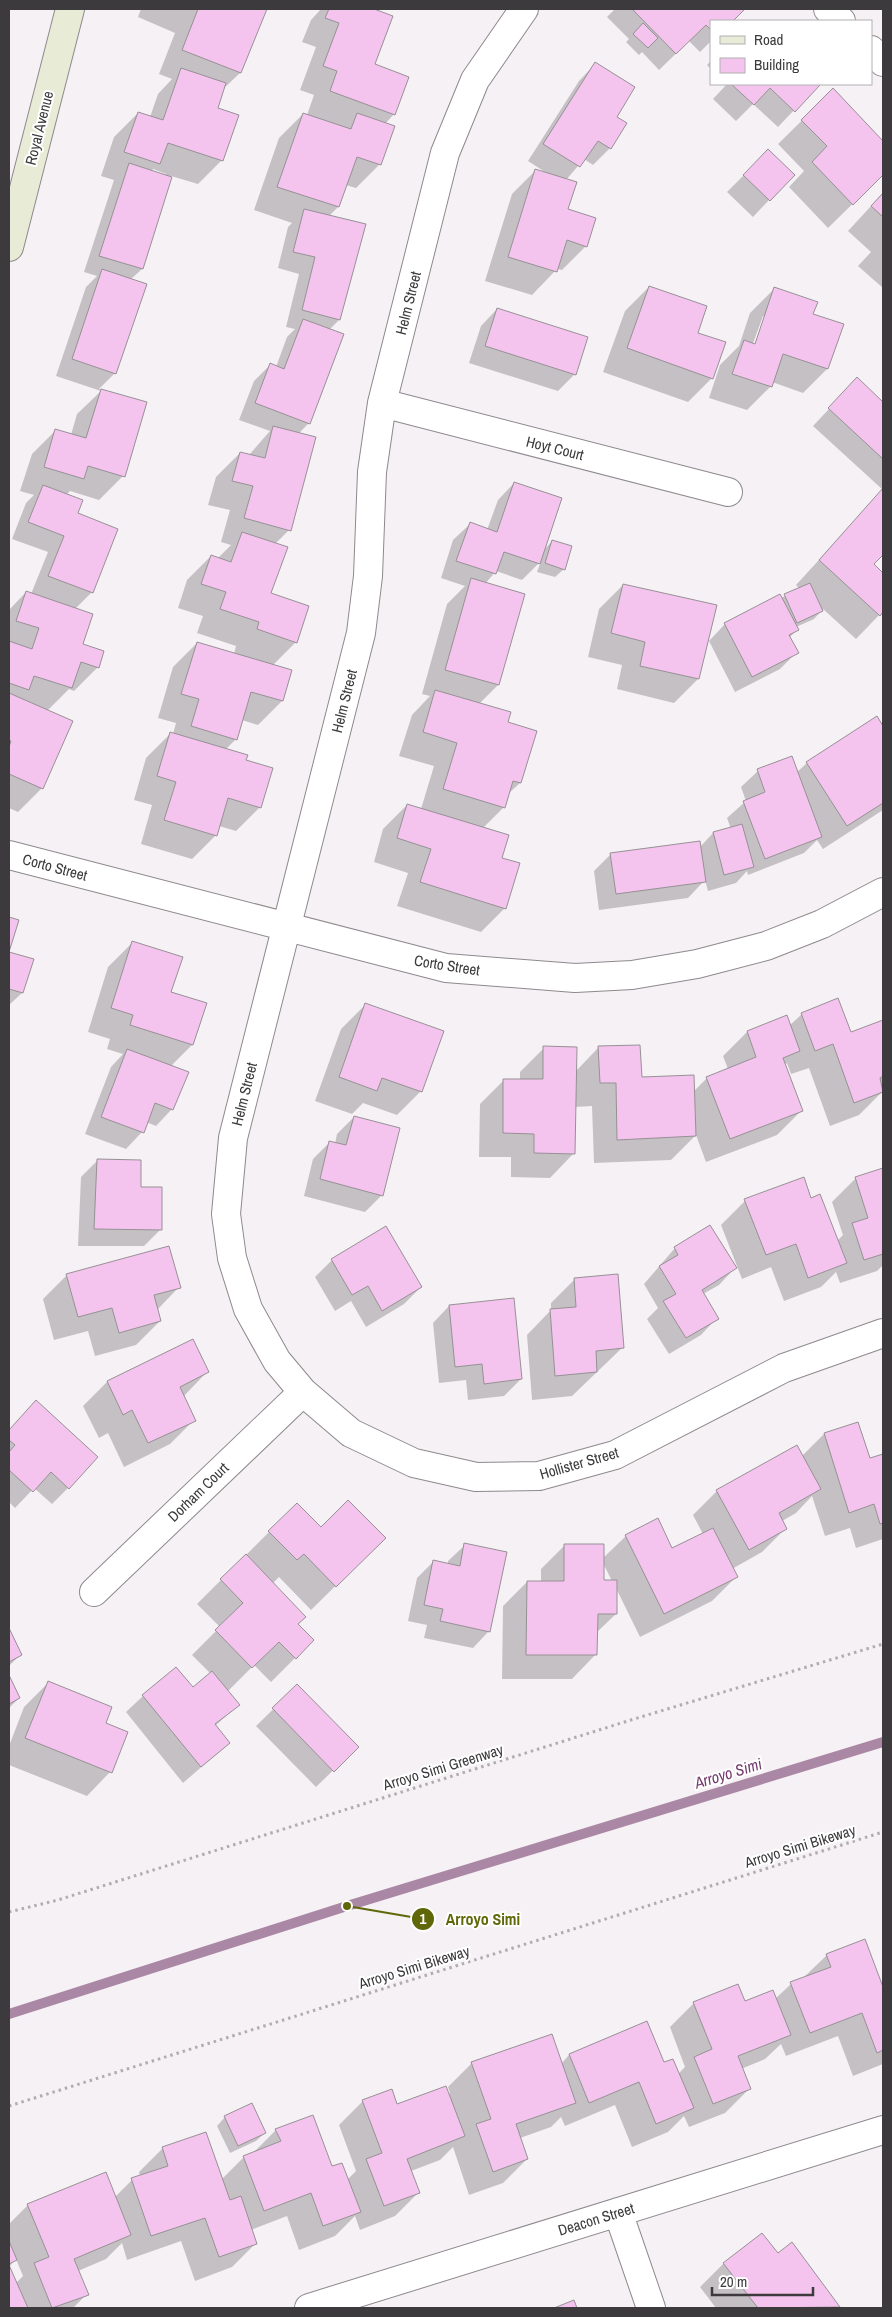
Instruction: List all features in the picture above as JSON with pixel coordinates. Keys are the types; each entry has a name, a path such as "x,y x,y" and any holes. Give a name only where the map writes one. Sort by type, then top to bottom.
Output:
{"main road":[{"name":"Royal Avenue","path":"9,247 70,9"}],"street":[{"name":"Helm Street","path":"302,1392 277,1360 248,1309 232,1258 226,1214 233,1138 361,633 368,576 372,472 382,403 445,153 475,80 524,9"},
{"path":"828,9 840,20"},
{"path":"872,51 883,62"},
{"name":"Hoyt Court","path":"382,403 728,492"},
{"name":"Corto Street","path":"9,855 446,968 575,978 632,975 698,964 766,946 822,924 883,892"},
{"name":"Hollister Street","path":"302,1392 352,1433 414,1463 476,1477 539,1476 615,1455 784,1368 883,1333"},
{"name":"Dorham Court","path":"94,1592 302,1392"},
{"name":"Deacon Street","path":"309,2308 883,2130"},
{"path":"618,2212 651,2308"}],"path":[{"name":"Arroyo Simi Greenway","path":"9,1912 58,1900 634,1719 883,1644"},
{"name":"Arroyo Simi Bikeway","path":"9,2106 883,1832"}],"building":[{"path":"198,9 267,9 241,73 182,50"},
{"path":"329,9 374,9 393,16 375,64 409,77 395,115 330,91 337,71 323,66 339,23 325,18"},
{"path":"632,9 744,10 734,20 710,20 710,29 706,25 676,54"},
{"path":"643,23 658,38 648,48 633,34"},
{"path":"595,62 635,87 617,117 627,123 611,149 598,141 580,167 543,144"},
{"path":"181,68 226,83 218,108 239,115 223,161 168,143 160,164 124,152 138,112 163,120"},
{"path":"732,85 820,85 795,112 770,88 754,105"},
{"path":"833,88 883,141 883,175 853,205 812,162 827,146 801,120"},
{"path":"303,113 351,129 357,113 395,126 381,165 357,157 339,207 277,187"},
{"path":"768,149 795,175 770,201 743,175"},
{"path":"129,163 172,177 143,269 99,256"},
{"path":"535,169 577,182 568,209 596,218 587,247 567,240 557,272 508,257"},
{"path":"883,193 883,217 871,206"},
{"path":"304,209 366,224 340,320 302,310 315,257 293,252"},
{"path":"102,269 147,284 116,374 72,359"},
{"path":"649,286 707,306 698,333 726,342 713,379 627,348"},
{"path":"774,287 818,302 813,314 844,324 828,369 783,354 772,387 732,374 744,340 755,344"},
{"path":"497,308 588,337 576,375 485,346"},
{"path":"303,319 344,334 310,424 255,403 270,363 284,369"},
{"path":"857,377 883,402 883,459 828,408"},
{"path":"101,389 147,402 125,477 88,466 84,479 44,467 55,429 86,438"},
{"path":"273,426 316,437 291,531 244,518 253,486 232,481 240,452 265,458"},
{"path":"514,482 562,498 540,564 504,552 496,574 456,561 470,522 497,532"},
{"path":"43,485 83,500 78,513 118,529 93,593 48,576 64,536 28,522"},
{"path":"883,488 883,555 874,564 883,573 883,612 880,616 819,560"},
{"path":"242,532 288,547 271,593 309,606 297,643 257,629 259,622 220,609 226,592 201,584 211,555 231,562"},
{"path":"552,540 572,546 565,570 545,563"},
{"path":"471,578 525,594 499,685 445,670"},
{"path":"810,583 823,611 797,623 784,594"},
{"path":"623,584 717,605 699,679 640,666 645,642 611,633"},
{"path":"26,591 93,614 83,644 104,651 99,668 81,662 72,688 34,676 29,690 9,683 9,641 32,649 39,628 16,621"},
{"path":"780,594 799,630 789,635 799,653 752,677 724,623"},
{"path":"197,642 292,670 283,701 251,692 237,740 191,726 199,699 181,694"},
{"path":"435,690 511,712 508,722 537,731 521,783 513,781 505,808 443,789 457,743 423,732"},
{"path":"9,693 73,721 43,789 9,774 9,747 11,741 9,740"},
{"path":"877,716 883,726 883,803 847,826 806,762"},
{"path":"170,732 248,755 246,760 273,768 261,808 228,798 217,836 164,820 176,782 157,776"},
{"path":"792,756 822,837 765,859 743,801 765,792 757,769"},
{"path":"407,804 509,835 502,858 520,863 506,909 420,882 431,849 397,838"},
{"path":"742,824 754,867 724,875 713,832"},
{"path":"700,841 706,882 616,894 610,853"},
{"path":"9,917 19,920 9,952"},
{"path":"132,941 183,957 171,992 207,1003 193,1045 130,1025 133,1015 111,1008"},
{"path":"9,952 34,959 23,993 9,989"},
{"path":"838,998 851,1032 883,1020 883,1076 880,1078 883,1092 854,1103 833,1044 815,1051 801,1013"},
{"path":"365,1003 444,1031 422,1092 382,1078 377,1091 339,1077"},
{"path":"787,1015 800,1051 783,1058 803,1111 730,1139 706,1077 756,1057 747,1031"},
{"path":"640,1045 642,1077 694,1075 696,1136 617,1140 616,1083 600,1083 598,1046"},
{"path":"543,1046 577,1047 575,1154 534,1153 534,1134 503,1133 503,1079 543,1079"},
{"path":"127,1049 189,1072 173,1110 155,1103 144,1133 101,1117"},
{"path":"354,1116 400,1128 383,1196 320,1179 329,1141 346,1145"},
{"path":"97,1159 141,1160 141,1187 162,1187 162,1230 94,1229"},
{"path":"883,1168 883,1254 864,1260 852,1223 868,1218 855,1177"},
{"path":"804,1177 811,1198 820,1194 847,1263 808,1278 796,1244 766,1255 744,1199"},
{"path":"710,1225 737,1268 702,1290 719,1319 686,1338 663,1301 676,1294 659,1266 678,1255 674,1247"},
{"path":"386,1226 422,1287 382,1311 368,1286 352,1295 331,1259"},
{"path":"169,1246 181,1288 154,1295 161,1321 119,1333 112,1308 78,1317 66,1274"},
{"path":"618,1274 624,1348 596,1351 597,1372 555,1376 550,1309 576,1307 574,1278"},
{"path":"514,1298 522,1379 484,1384 482,1364 455,1367 449,1305"},
{"path":"193,1339 209,1372 180,1387 196,1421 148,1443 132,1410 123,1415 107,1381"},
{"path":"36,1400 98,1457 69,1489 51,1472 33,1492 9,1470 9,1452 15,1445 9,1440 9,1430"},
{"path":"858,1422 870,1458 883,1454 883,1523 880,1524 874,1504 849,1513 824,1433"},
{"path":"797,1445 821,1489 779,1513 787,1529 749,1550 716,1490"},
{"path":"348,1500 386,1538 336,1587 304,1554 297,1560 268,1531 297,1503 321,1527"},
{"path":"658,1518 672,1548 713,1528 738,1577 664,1614 625,1535"},
{"path":"464,1543 507,1552 490,1632 440,1621 443,1609 424,1605 433,1560 460,1566"},
{"path":"564,1544 604,1544 604,1580 617,1580 617,1614 598,1614 597,1655 526,1655 527,1581 564,1581"},
{"path":"246,1554 306,1617 298,1624 314,1640 296,1659 279,1642 252,1668 215,1630 243,1603 220,1579"},
{"path":"9,1628 22,1655 9,1662"},
{"path":"176,1667 193,1687 212,1671 240,1705 215,1724 230,1743 201,1767 142,1695"},
{"path":"9,1675 20,1698 9,1704"},
{"path":"48,1681 112,1707 106,1723 128,1732 112,1773 25,1738"},
{"path":"297,1684 359,1747 334,1772 272,1708"},
{"path":"865,1939 883,1987 883,2050 877,2053 862,2013 810,2033 790,1982 831,1967 826,1954"},
{"path":"738,1984 745,2001 773,1990 791,2035 738,2056 751,2089 713,2104 694,2057 712,2049 693,2002"},
{"path":"647,2021 664,2062 673,2059 694,2108 656,2124 639,2082 589,2103 569,2054"},
{"path":"552,2034 576,2103 516,2124 528,2159 493,2172 476,2124 491,2119 471,2062"},
{"path":"446,2086 465,2136 407,2159 420,2193 384,2206 366,2159 382,2153 362,2100 392,2089 397,2104"},
{"path":"252,2103 266,2133 238,2146 224,2116"},
{"path":"313,2115 332,2166 342,2163 361,2212 323,2226 311,2193 264,2211 243,2156 281,2141 275,2129"},
{"path":"206,2132 230,2200 241,2196 257,2244 219,2257 205,2218 151,2236 131,2178 168,2166 162,2147"},
{"path":"106,2172 131,2235 74,2259 89,2295 52,2308 34,2263 49,2257 27,2204"},
{"path":"762,2233 778,2253 792,2242 840,2307 758,2308 723,2263"},
{"path":"9,2241 17,2260 9,2264"},
{"path":"9,2265 28,2308 9,2308"},
{"path":"574,2300 577,2308 554,2308"}],"waterway":[{"name":"Arroyo Simi","path":"9,2014 347,1906 883,1742"}],"place":[{"name":"Arroyo Simi","path":"347,1906"}]}
